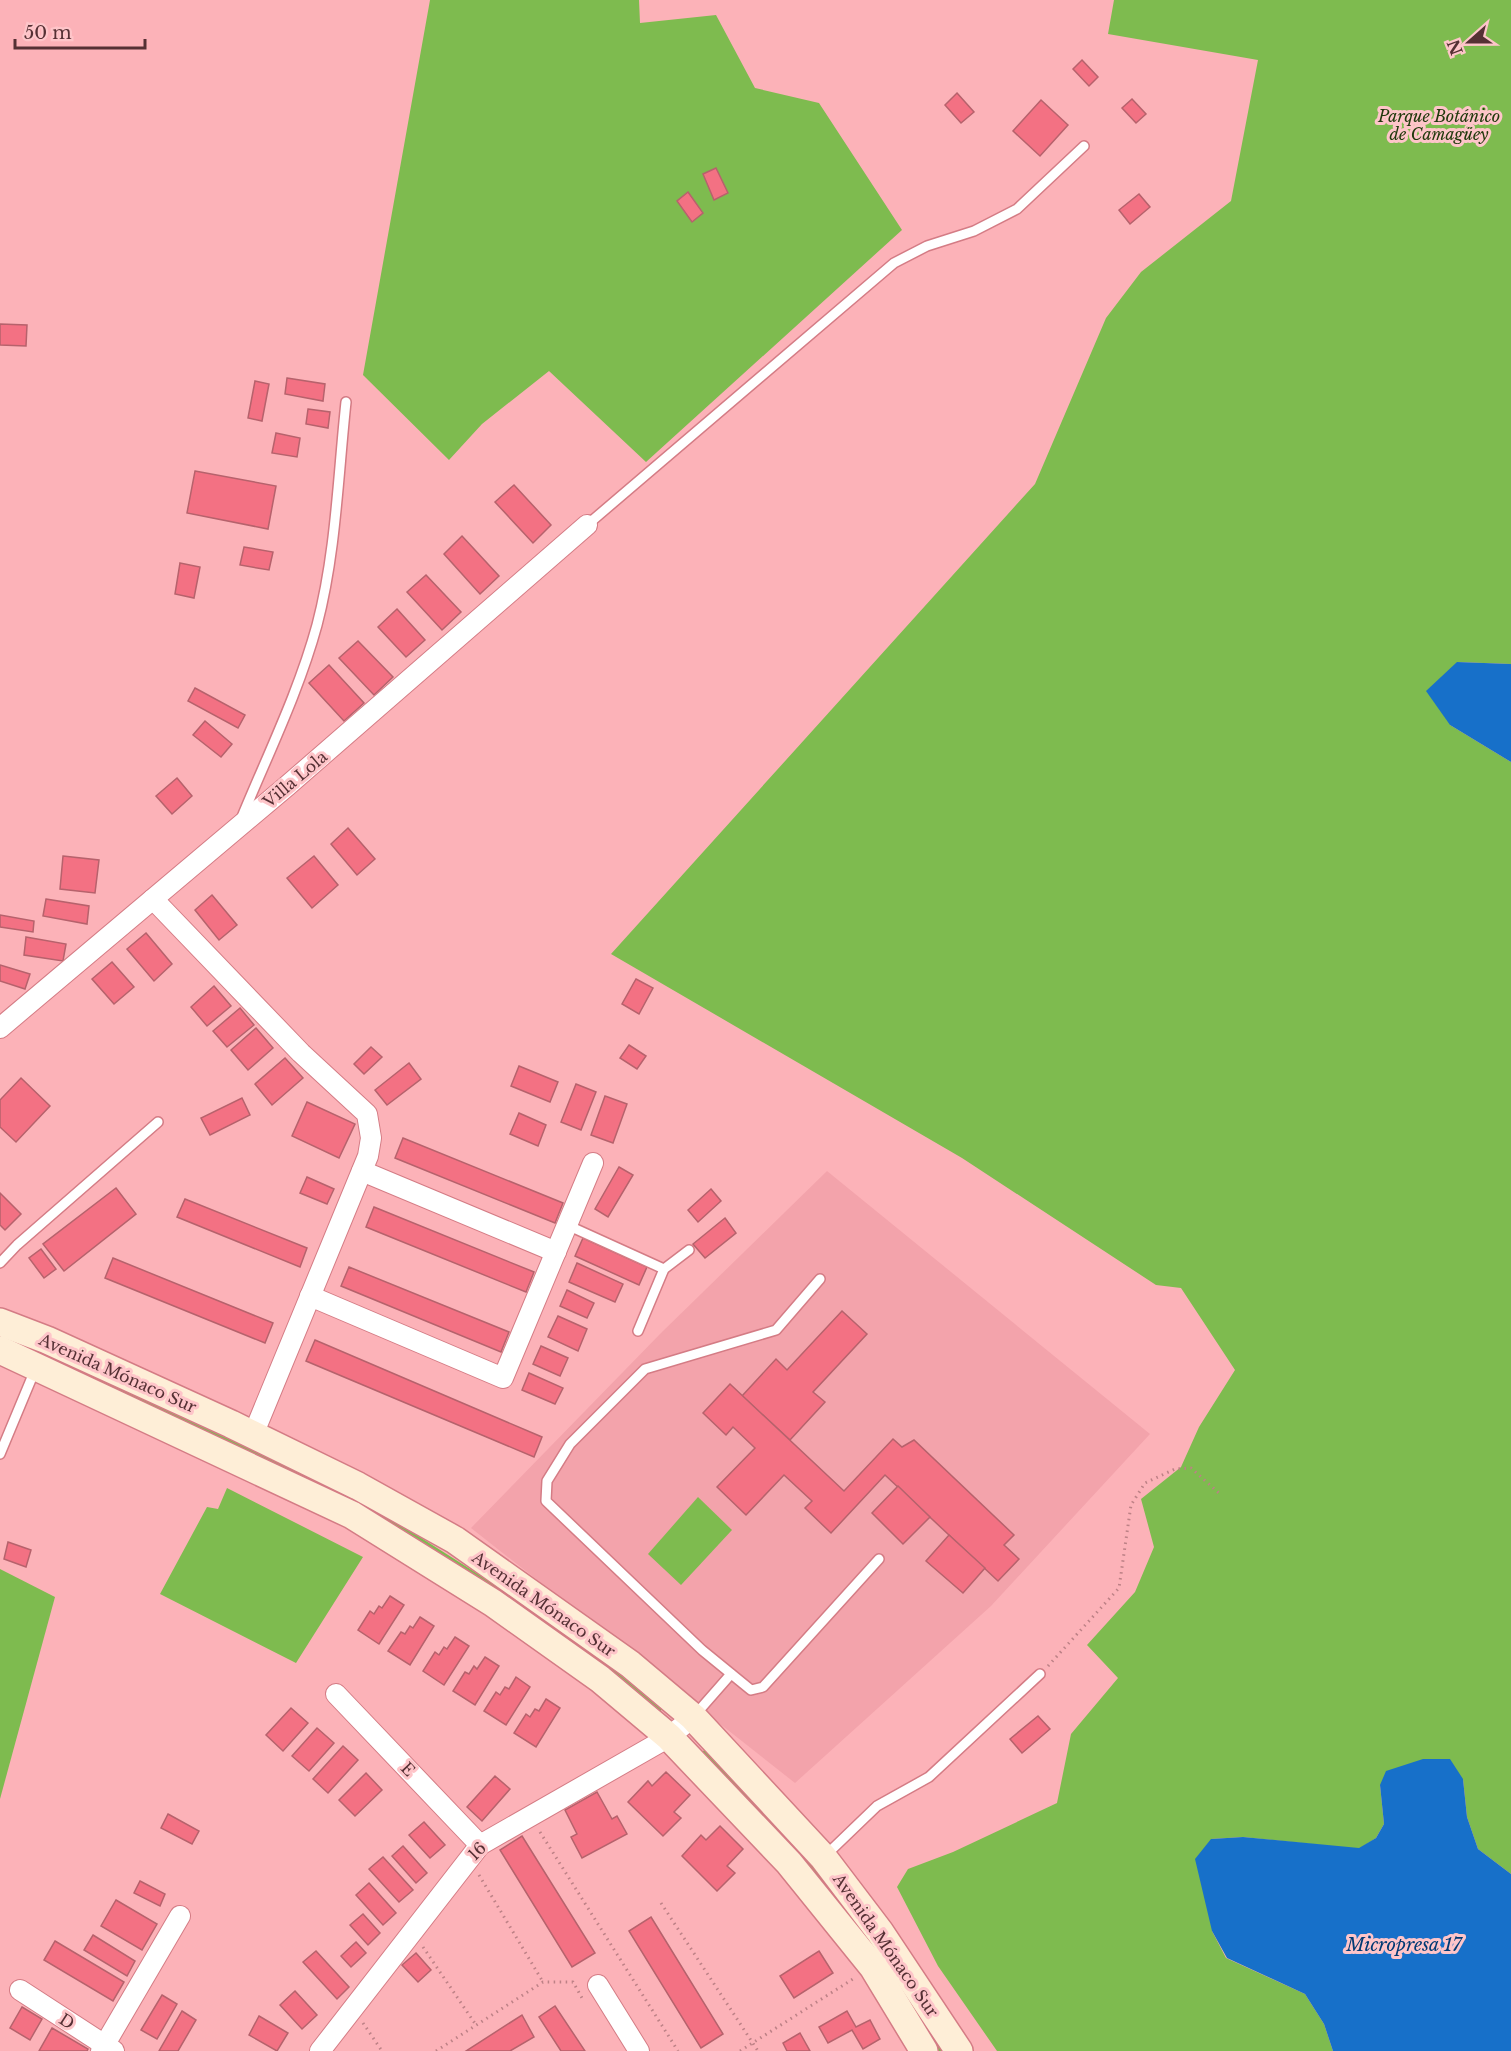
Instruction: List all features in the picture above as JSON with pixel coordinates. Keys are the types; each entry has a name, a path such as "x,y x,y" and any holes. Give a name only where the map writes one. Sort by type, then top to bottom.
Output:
{"main road":[{"name":"Avenida Mónaco Sur","path":"0,1322 254,1435 358,1485 455,1540 630,1664 693,1717 823,1857 880,1932 958,2051"},
{"path":"37,1365 47,1341"},
{"name":"Avenida Mónaco Sur","path":"0,1350 37,1365 352,1515 493,1603 600,1679 669,1737 789,1863 873,1966 924,2051"}],"street":[{"name":"Villa Lola","path":"0,1028 238,828 587,525"},
{"path":"153,899 301,1053 367,1114 371,1138 362,1171 254,1435"},
{"path":"310,1296 503,1378 593,1163"},
{"path":"362,1171 556,1252"},
{"name":"E","path":"336,1694 474,1852"},
{"name":"16","path":"320,2051 474,1852 669,1737 693,1717"},
{"path":"107,2049 180,1916"},
{"path":"598,1985 639,2051"},
{"name":"D","path":"20,1990 107,2049"}],"lane":[{"path":"587,525 894,263 927,246 974,231 1017,209 1084,146"},
{"path":"238,828 307,661 317,623 328,571 346,402"},
{"path":"0,1263 17,1245 158,1122"},
{"path":"567,1225 664,1269"},
{"path":"638,1330 664,1269 689,1250"},
{"path":"820,1279 776,1330 645,1370 570,1444 548,1481 546,1501 702,1650 751,1689 763,1687 879,1559"},
{"path":"0,1454 37,1365"},
{"path":"693,1717 731,1674"},
{"path":"823,1857 877,1806 929,1777 1040,1674"}],"path":[{"path":"1040,1674 1119,1588 1131,1505 1144,1483 1175,1469 1191,1468 1221,1495"},
{"path":"530,1817 678,2051"},
{"path":"474,1852 543,1982"},
{"path":"661,1903 758,2051"},
{"path":"412,1930 476,2025"},
{"path":"740,2051 862,1973"},
{"path":"436,2051 543,1982 573,1983 585,2002"},
{"path":"353,2008 382,2051"}],"shaded area":[{"path":"827,1171 1150,1434 991,1606 795,1783 471,1528 661,1333"}],"green space":[{"path":"430,0 639,0 640,23 716,15 755,88 819,103 902,230 646,462 549,371 482,424 449,460 363,375"},
{"name":"Parque Botánico de Camagüey","path":"1114,0 1511,0 1511,664 1457,662 1450,725 1511,762 1511,1874 1478,1849 1467,1817 1463,1779 1380,1785 1384,1824 1376,1838 1359,1849 1243,1837 1211,1839 1212,1931 1226,1958 1305,1994 1324,2024 1333,2051 997,2051 938,1966 897,1887 908,1869 953,1852 1057,1803 1071,1734 1118,1678 1087,1645 1135,1592 1154,1547 1141,1499 1181,1467 1199,1427 1235,1370 1181,1288 1156,1285 962,1158 611,954 1035,484 1106,318 1141,272 1231,201 1258,60 1108,34"},
{"path":"64,1358 360,1499 500,1588 581,1644 663,1708 659,1713 354,1503 62,1364"},
{"path":"227,1488 363,1557 296,1663 160,1594 207,1507 218,1509"},
{"path":"698,1497 732,1530 681,1585 648,1554"},
{"path":"0,1569 55,1597 0,1799"},
{"path":"708,1748 838,1893 946,2051 935,2051 700,1753"}],"water":[{"path":"1457,662 1511,664 1511,762 1450,725 1426,691"},
{"name":"Micropresa 17","path":"1423,1759 1450,1759 1463,1779 1467,1817 1478,1849 1511,1874 1511,2051 1333,2051 1324,2024 1305,1994 1227,1958 1212,1931 1195,1859 1211,1839 1243,1837 1359,1848 1376,1838 1384,1824 1380,1785 1386,1771"}],"building":[{"path":"1082,60 1098,77 1089,86 1073,69"},
{"path":"957,93 974,112 961,123 945,105"},
{"path":"1132,99 1146,114 1136,123 1122,108"},
{"path":"1041,100 1068,125 1040,156 1013,131"},
{"path":"716,168 728,193 714,200 703,174"},
{"path":"688,192 703,213 692,222 677,201"},
{"path":"1139,194 1150,207 1130,224 1119,210"},
{"path":"0,324 27,325 26,346 0,345"},
{"path":"287,378 325,384 323,401 285,394"},
{"path":"255,381 269,384 262,421 248,418"},
{"path":"308,409 330,412 328,428 306,424"},
{"path":"276,433 300,438 297,457 272,453"},
{"path":"195,471 276,486 268,529 187,513"},
{"path":"514,485 551,525 533,543 495,502"},
{"path":"462,536 499,576 480,594 444,554"},
{"path":"244,547 273,552 269,570 240,565"},
{"path":"180,563 200,567 194,598 175,594"},
{"path":"426,575 461,612 442,630 407,592"},
{"path":"397,609 425,640 406,657 378,627"},
{"path":"358,641 393,677 374,695 339,658"},
{"path":"329,665 364,703 344,721 309,683"},
{"path":"195,688 245,715 238,728 188,701"},
{"path":"205,721 232,744 221,757 193,735"},
{"path":"177,778 192,796 172,814 156,796"},
{"path":"348,828 375,859 357,875 331,844"},
{"path":"63,856 99,860 95,893 60,889"},
{"path":"314,856 338,885 312,908 287,878"},
{"path":"212,895 237,925 219,940 195,910"},
{"path":"46,899 89,906 87,924 43,916"},
{"path":"0,915 34,921 33,932 0,927"},
{"path":"146,933 172,964 154,981 127,949"},
{"path":"26,937 66,944 63,961 24,955"},
{"path":"112,962 134,987 114,1004 92,979"},
{"path":"0,965 30,974 25,989 0,981"},
{"path":"636,979 653,988 639,1014 622,1004"},
{"path":"214,986 231,1006 207,1026 191,1007"},
{"path":"240,1008 254,1025 227,1047 213,1031"},
{"path":"256,1028 273,1048 248,1070 231,1050"},
{"path":"629,1045 646,1056 637,1069 620,1058"},
{"path":"371,1047 382,1057 364,1074 354,1064"},
{"path":"285,1058 303,1078 272,1105 255,1084"},
{"path":"409,1063 421,1079 387,1105 375,1090"},
{"path":"519,1066 558,1082 550,1102 511,1086"},
{"path":"21,1078 50,1106 16,1142 0,1127 0,1100"},
{"path":"576,1084 596,1092 581,1130 561,1122"},
{"path":"605,1096 627,1104 613,1143 591,1135"},
{"path":"242,1098 250,1115 210,1135 201,1118"},
{"path":"307,1102 355,1124 339,1158 292,1136"},
{"path":"519,1113 546,1125 538,1146 510,1134"},
{"path":"403,1138 563,1203 555,1223 395,1158"},
{"path":"619,1167 633,1175 608,1217 595,1209"},
{"path":"307,1177 334,1189 327,1204 300,1193"},
{"path":"116,1188 136,1214 64,1271 43,1244"},
{"path":"711,1189 721,1201 698,1222 688,1210"},
{"path":"0,1193 21,1214 5,1230 0,1225"},
{"path":"185,1199 307,1248 300,1267 177,1217"},
{"path":"374,1207 534,1272 526,1292 366,1227"},
{"path":"725,1218 736,1233 705,1258 693,1244"},
{"path":"583,1238 647,1267 639,1285 575,1256"},
{"path":"41,1249 56,1269 44,1278 29,1258"},
{"path":"113,1258 273,1323 265,1343 105,1278"},
{"path":"577,1263 623,1284 615,1302 569,1282"},
{"path":"349,1267 509,1332 501,1352 341,1286"},
{"path":"567,1290 594,1303 587,1318 560,1306"},
{"path":"842,1311 867,1334 813,1392 825,1402 790,1440 742,1396 776,1359 787,1370"},
{"path":"558,1316 587,1329 578,1351 548,1337"},
{"path":"315,1340 542,1437 534,1457 306,1361"},
{"path":"541,1346 568,1358 560,1376 533,1364"},
{"path":"529,1373 563,1388 555,1404 522,1390"},
{"path":"730,1384 844,1491 893,1439 902,1447 914,1440 1014,1535 1004,1545 1019,1559 998,1581 885,1475 831,1533 805,1508 812,1501 784,1475 746,1515 717,1487 755,1448 733,1427 726,1435 703,1413"},
{"path":"898,1486 930,1517 903,1544 872,1513"},
{"path":"949,1535 985,1568 963,1593 926,1561"},
{"path":"8,1542 31,1550 26,1567 4,1559"},
{"path":"390,1596 404,1605 379,1644 358,1630 370,1611 374,1614 379,1606 382,1608"},
{"path":"420,1617 434,1626 410,1665 388,1651 401,1632 405,1634 410,1626 413,1628"},
{"path":"455,1637 469,1646 444,1685 423,1671 435,1652 439,1655 444,1647 447,1649"},
{"path":"485,1657 499,1666 475,1705 453,1691 465,1672 469,1674 474,1666 477,1669"},
{"path":"516,1677 530,1687 506,1725 484,1711 496,1692 500,1695 505,1687 509,1689"},
{"path":"546,1699 560,1708 536,1747 514,1733 526,1714 530,1717 535,1709 539,1711"},
{"path":"291,1708 308,1723 283,1751 266,1735"},
{"path":"1038,1716 1050,1729 1022,1753 1010,1739"},
{"path":"317,1728 334,1743 309,1771 292,1756"},
{"path":"343,1746 358,1760 328,1793 313,1779"},
{"path":"666,1772 690,1795 674,1812 681,1818 663,1836 628,1802 648,1781 652,1786"},
{"path":"366,1773 382,1790 355,1816 339,1800"},
{"path":"495,1776 510,1789 482,1821 467,1807"},
{"path":"597,1792 612,1819 617,1816 627,1834 582,1858 571,1837 577,1834 565,1810"},
{"path":"168,1814 199,1831 192,1844 161,1828"},
{"path":"424,1822 445,1845 430,1858 409,1835"},
{"path":"720,1826 743,1849 727,1866 735,1873 717,1891 682,1856 701,1835 706,1840"},
{"path":"522,1836 595,1953 572,1967 500,1850"},
{"path":"403,1846 427,1873 416,1883 392,1856"},
{"path":"383,1857 413,1890 399,1902 369,1869"},
{"path":"140,1881 165,1894 160,1906 134,1893"},
{"path":"369,1883 396,1913 383,1925 356,1895"},
{"path":"116,1900 157,1924 142,1950 101,1926"},
{"path":"363,1914 380,1933 368,1945 350,1925"},
{"path":"651,1917 723,2034 701,2048 629,1931"},
{"path":"93,1935 135,1961 127,1976 84,1950"},
{"path":"55,1941 124,1982 113,2001 44,1960"},
{"path":"356,1942 366,1953 351,1967 341,1956"},
{"path":"316,1951 349,1987 337,1999 303,1962"},
{"path":"819,1951 833,1973 794,1998 780,1976"},
{"path":"416,1953 431,1970 418,1982 402,1965"},
{"path":"295,1991 317,2015 302,2029 280,2005"},
{"path":"162,1995 177,2004 157,2039 141,2030"},
{"path":"555,2006 585,2051 561,2051 539,2017"},
{"path":"22,2007 42,2019 30,2040 10,2028"},
{"path":"182,2011 196,2020 178,2051 159,2051"},
{"path":"847,2011 856,2027 870,2020 880,2039 863,2049 852,2030 828,2043 819,2027"},
{"path":"522,2015 534,2037 510,2051 466,2051"},
{"path":"259,2016 288,2033 277,2051 249,2035"},
{"path":"52,2028 88,2049 87,2051 39,2051"},
{"path":"800,2033 810,2051 787,2051 783,2043"}]}
